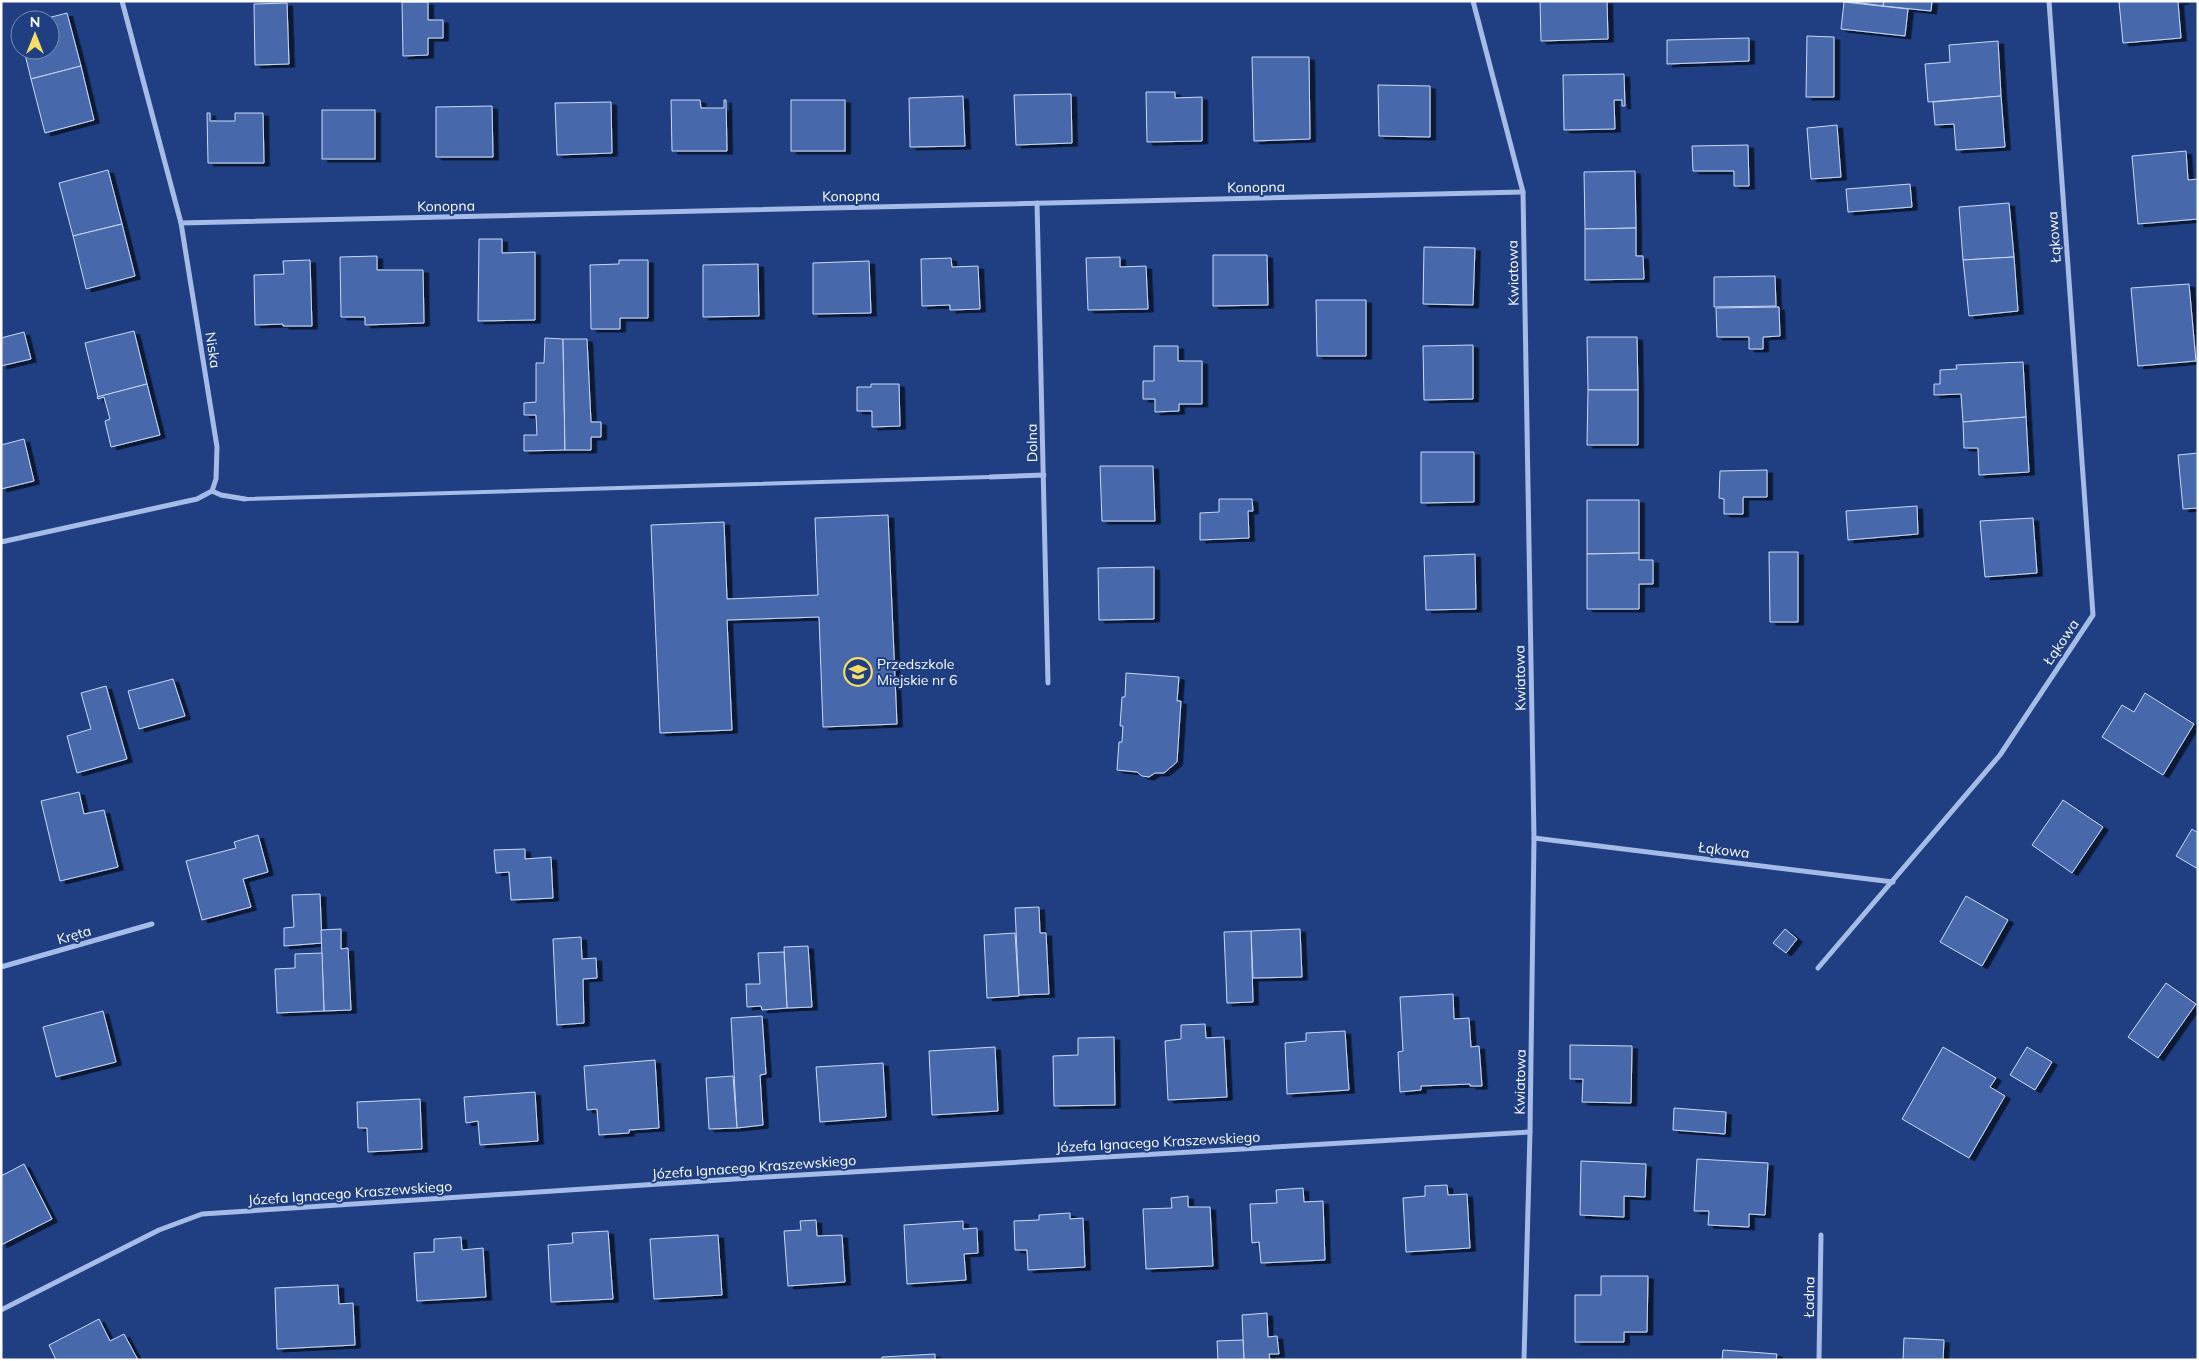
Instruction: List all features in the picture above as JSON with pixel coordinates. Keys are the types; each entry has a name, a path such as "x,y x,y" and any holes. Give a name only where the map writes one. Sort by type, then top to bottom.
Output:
{"street":[{"name":"Niska","path":"122,1 181,223 217,447 216,479 212,491"},
{"name":"Kwiatowa","path":"1473,1 1522,192 1534,838 1530,1132 1524,1360"},
{"name":"Łąkowa","path":"1534,838 1893,882 2000,754 2093,616 2049,1"},
{"name":"Konopna","path":"181,223 1522,192"},
{"name":"Dolna","path":"1037,203 1048,683"},
{"path":"990,477 1044,475"},
{"path":"1,542 180,504 197,499 212,491 221,495 245,499"},
{"path":"1818,968 1893,882"},
{"name":"Kręta","path":"1,967 152,924"},
{"name":"Józefa Ignacego Kraszewskiego","path":"1,1310 159,1230 202,1214 780,1176 1530,1132"},
{"name":"Ładna","path":"1819,1360 1822,1235"}],"lane":[{"path":"245,499 990,477"}],"building":[{"path":"1540,1 1607,1 1608,39 1541,41"},
{"path":"1846,1 1884,1 1883,6"},
{"path":"1884,1 1932,1 1931,11 1883,6"},
{"path":"2183,1 2178,2 2181,38 2123,43 2119,2"},
{"path":"402,2 428,2 428,20 443,20 443,38 428,38 428,55 403,56"},
{"path":"1844,2 1908,9 1905,36 1841,29"},
{"path":"287,3 289,64 255,65 254,4"},
{"path":"67,13 81,66 31,79 26,60 60,60 60,15"},
{"path":"1807,36 1834,37 1834,97 1806,97"},
{"path":"1749,38 1749,61 1667,64 1667,40"},
{"path":"1998,41 2001,96 1928,102 1925,64 1950,62 1949,45"},
{"path":"1252,57 1309,57 1310,139 1254,141"},
{"path":"81,66 94,120 45,133 31,79"},
{"path":"1624,74 1625,106 1622,106 1622,100 1614,100 1615,129 1564,130 1563,75"},
{"path":"1378,85 1430,86 1430,137 1379,136"},
{"path":"1146,92 1175,92 1175,98 1202,97 1202,141 1147,142"},
{"path":"1071,94 1072,143 1016,145 1014,95"},
{"path":"963,96 965,146 910,147 909,98"},
{"path":"2001,96 2005,147 1956,150 1954,124 1935,125 1933,102"},
{"path":"671,100 700,100 701,108 724,108 724,100 726,100 727,151 672,151"},
{"path":"791,100 845,100 845,151 791,151"},
{"path":"611,102 612,153 557,155 555,103"},
{"path":"492,106 493,157 436,157 436,107"},
{"path":"322,110 375,110 375,159 322,159"},
{"path":"207,113 210,113 210,121 235,121 235,113 263,113 264,163 208,163"},
{"path":"1837,125 1841,177 1811,179 1807,128"},
{"path":"1748,145 1749,186 1734,186 1734,171 1693,171 1692,146"},
{"path":"2186,151 2188,180 2198,179 2198,219 2138,224 2132,156"},
{"path":"108,170 122,224 73,236 59,183"},
{"path":"1635,171 1636,228 1585,229 1584,172"},
{"path":"1910,184 1912,207 1848,212 1846,189"},
{"path":"2009,203 2014,257 1963,260 1959,207"},
{"path":"122,224 135,276 86,289 73,236"},
{"path":"1636,228 1636,256 1643,256 1644,279 1585,280 1585,229"},
{"path":"479,239 502,239 502,253 535,252 535,320 478,321"},
{"path":"1424,247 1475,248 1473,305 1423,304"},
{"path":"1213,255 1267,255 1268,305 1213,306"},
{"path":"377,256 377,270 423,270 424,323 365,325 365,317 341,317 340,257"},
{"path":"1120,257 1120,267 1146,266 1148,309 1088,310 1086,258"},
{"path":"2014,257 2018,311 1969,316 1963,260"},
{"path":"951,258 952,267 978,266 980,309 950,310 950,305 922,306 921,259"},
{"path":"310,260 312,326 255,325 254,275 284,274 283,261"},
{"path":"619,260 648,260 648,318 620,318 620,329 591,329 590,265 619,264"},
{"path":"869,261 871,313 813,314 813,263"},
{"path":"758,264 759,316 703,317 703,265"},
{"path":"1775,276 1776,306 1714,307 1714,277"},
{"path":"2189,284 2196,361 2138,366 2131,288"},
{"path":"1316,300 1366,300 1366,356 1317,356"},
{"path":"1779,307 1780,336 1763,337 1763,349 1749,349 1749,337 1717,337 1716,308"},
{"path":"134,331 147,384 98,397 85,343"},
{"path":"24,332 31,359 1,366 1,338"},
{"path":"1587,337 1637,337 1638,390 1588,390"},
{"path":"545,338 563,339 565,450 524,451 524,435 537,435 536,415 524,415 524,403 536,402 536,363 544,363"},
{"path":"563,339 587,339 591,422 601,422 601,437 591,437 591,450 565,450"},
{"path":"1473,345 1473,399 1424,400 1423,346"},
{"path":"1154,346 1178,346 1178,361 1202,361 1202,404 1179,404 1179,411 1155,412 1155,399 1143,399 1143,381 1154,381"},
{"path":"2023,362 2026,417 1963,422 1961,394 1934,395 1934,384 1940,384 1940,370 1957,369 1956,365"},
{"path":"147,384 160,435 111,447 105,421 110,419 104,397 98,399 97,397"},
{"path":"871,384 899,384 900,426 872,427 872,411 857,411 857,387 871,387"},
{"path":"1588,390 1638,390 1638,445 1587,445"},
{"path":"2026,417 2029,472 1979,475 1978,448 1964,448 1963,422"},
{"path":"24,439 34,481 1,489 1,445"},
{"path":"1421,452 1474,452 1474,502 1421,503"},
{"path":"2198,453 2198,508 2183,509 2178,455"},
{"path":"1100,466 1153,466 1155,521 1102,521"},
{"path":"1767,470 1767,497 1743,497 1743,514 1724,514 1724,499 1719,498 1720,471"},
{"path":"1219,499 1252,499 1253,511 1248,511 1249,538 1200,540 1200,513 1219,512"},
{"path":"1587,500 1639,500 1639,553 1587,554"},
{"path":"1917,506 1918,534 1848,540 1846,511"},
{"name":"Przedszkole Miejskie nr 6","path":"888,515 897,724 823,727 819,617 727,620 732,730 660,733 651,525 724,522 727,599 818,595 815,518"},
{"path":"2033,518 2037,573 1985,577 1980,521"},
{"path":"1769,552 1798,552 1798,622 1770,622"},
{"path":"1639,553 1639,560 1653,560 1653,584 1639,584 1639,609 1587,609 1587,554"},
{"path":"1475,554 1476,609 1426,610 1424,556"},
{"path":"1154,567 1154,619 1099,620 1098,568"},
{"path":"1126,673 1179,677 1177,701 1181,701 1177,762 1164,773 1155,773 1149,777 1142,776 1137,772 1117,770 1119,742 1122,742 1123,726 1120,726 1122,697 1125,697"},
{"path":"173,679 185,716 139,729 128,691"},
{"path":"106,686 127,759 77,773 67,736 91,729 81,693"},
{"path":"2145,693 2194,724 2163,775 2102,737 2122,705 2134,712"},
{"path":"79,792 84,814 104,810 118,867 60,881 41,801"},
{"path":"2063,800 2103,827 2072,873 2032,845"},
{"path":"2192,829 2198,833 2198,869 2176,856"},
{"path":"258,835 268,872 243,879 251,907 202,920 186,861 236,848 234,842"},
{"path":"525,849 525,859 551,857 553,898 511,900 509,872 496,873 494,850"},
{"path":"320,894 322,943 284,946 284,928 294,927 292,895"},
{"path":"1966,896 2008,920 1982,966 1940,942"},
{"path":"1039,907 1040,933 1046,933 1049,994 1019,995 1015,908"},
{"path":"341,929 341,949 348,948 351,1010 324,1011 321,930"},
{"path":"1300,929 1302,977 1253,978 1251,931"},
{"path":"1785,929 1797,939 1786,953 1773,943"},
{"path":"1251,931 1253,1002 1227,1003 1224,932"},
{"path":"1015,933 1019,996 987,998 984,935"},
{"path":"581,937 582,959 596,958 597,978 583,979 584,1023 557,1025 553,939"},
{"path":"808,946 812,1007 787,1008 784,947"},
{"path":"784,952 787,1008 762,1010 761,1006 747,1007 746,984 760,984 758,953"},
{"path":"322,953 324,1011 277,1013 275,969 295,968 295,954"},
{"path":"2166,983 2196,1004 2158,1058 2128,1037"},
{"path":"1453,994 1454,1019 1469,1018 1471,1047 1479,1046 1482,1086 1470,1086 1470,1084 1421,1086 1421,1090 1400,1092 1398,1052 1403,1051 1400,997"},
{"path":"103,1011 116,1062 56,1077 43,1027"},
{"path":"762,1016 766,1074 760,1075 763,1125 737,1128 731,1018"},
{"path":"1205,1024 1206,1038 1224,1037 1227,1097 1168,1100 1165,1041 1181,1039 1181,1025"},
{"path":"1345,1031 1349,1090 1287,1094 1285,1043 1306,1041 1306,1033"},
{"path":"1114,1037 1115,1105 1054,1106 1053,1056 1078,1055 1078,1038"},
{"path":"1570,1045 1632,1046 1631,1103 1582,1102 1583,1079 1570,1079"},
{"path":"995,1047 998,1111 932,1115 929,1051"},
{"path":"1943,1047 1996,1078 1990,1087 2005,1096 1969,1158 1902,1119"},
{"path":"2027,1047 2052,1062 2035,1090 2010,1075"},
{"path":"655,1060 659,1128 599,1135 597,1109 587,1110 584,1066"},
{"path":"883,1063 886,1117 820,1122 816,1067"},
{"path":"733,1076 737,1128 709,1129 706,1078"},
{"path":"535,1092 538,1141 480,1145 478,1121 466,1123 464,1097"},
{"path":"420,1099 422,1149 368,1152 367,1128 358,1128 357,1102"},
{"path":"1674,1108 1726,1112 1725,1134 1673,1130"},
{"path":"1697,1159 1768,1163 1765,1215 1749,1214 1749,1227 1708,1225 1709,1211 1694,1211"},
{"path":"1581,1161 1646,1164 1645,1197 1624,1196 1624,1217 1580,1215"},
{"path":"24,1164 52,1219 1,1245 1,1176"},
{"path":"1447,1185 1448,1195 1467,1194 1470,1248 1406,1252 1403,1198 1425,1196 1425,1186"},
{"path":"1303,1188 1304,1202 1323,1201 1325,1260 1261,1263 1259,1242 1252,1243 1250,1204 1277,1203 1276,1190"},
{"path":"1188,1196 1188,1207 1210,1207 1213,1266 1146,1269 1143,1209 1172,1208 1171,1198"},
{"path":"1070,1213 1070,1219 1083,1218 1085,1267 1028,1270 1027,1250 1015,1250 1014,1221 1039,1220 1039,1215"},
{"path":"816,1220 817,1236 842,1235 845,1282 788,1286 784,1231 801,1230 800,1221"},
{"path":"963,1221 963,1229 977,1228 978,1253 964,1254 966,1280 907,1284 904,1225"},
{"path":"608,1231 613,1299 551,1302 548,1245 573,1243 572,1233"},
{"path":"718,1235 722,1295 654,1299 650,1239"},
{"path":"461,1237 462,1250 483,1248 486,1297 417,1301 414,1253 434,1252 434,1239"},
{"path":"1601,1276 1648,1276 1647,1332 1624,1332 1624,1342 1575,1342 1575,1295 1601,1295"},
{"path":"338,1285 339,1304 353,1303 355,1345 277,1349 275,1288"},
{"path":"1267,1313 1268,1337 1277,1336 1279,1354 1269,1354 1270,1360 1244,1360 1242,1315"},
{"path":"99,1319 110,1341 124,1334 138,1360 56,1360 49,1345"},
{"path":"1904,1338 1944,1340 1943,1360 1903,1360"},
{"path":"1243,1340 1244,1360 1218,1360 1217,1341"},
{"path":"1723,1350 1777,1354 1776,1360 1722,1360"},
{"path":"935,1354 935,1360 882,1360 882,1357"}],"place":[{"name":"Przedszkole Miejskie nr 6","path":"858,672"}]}
